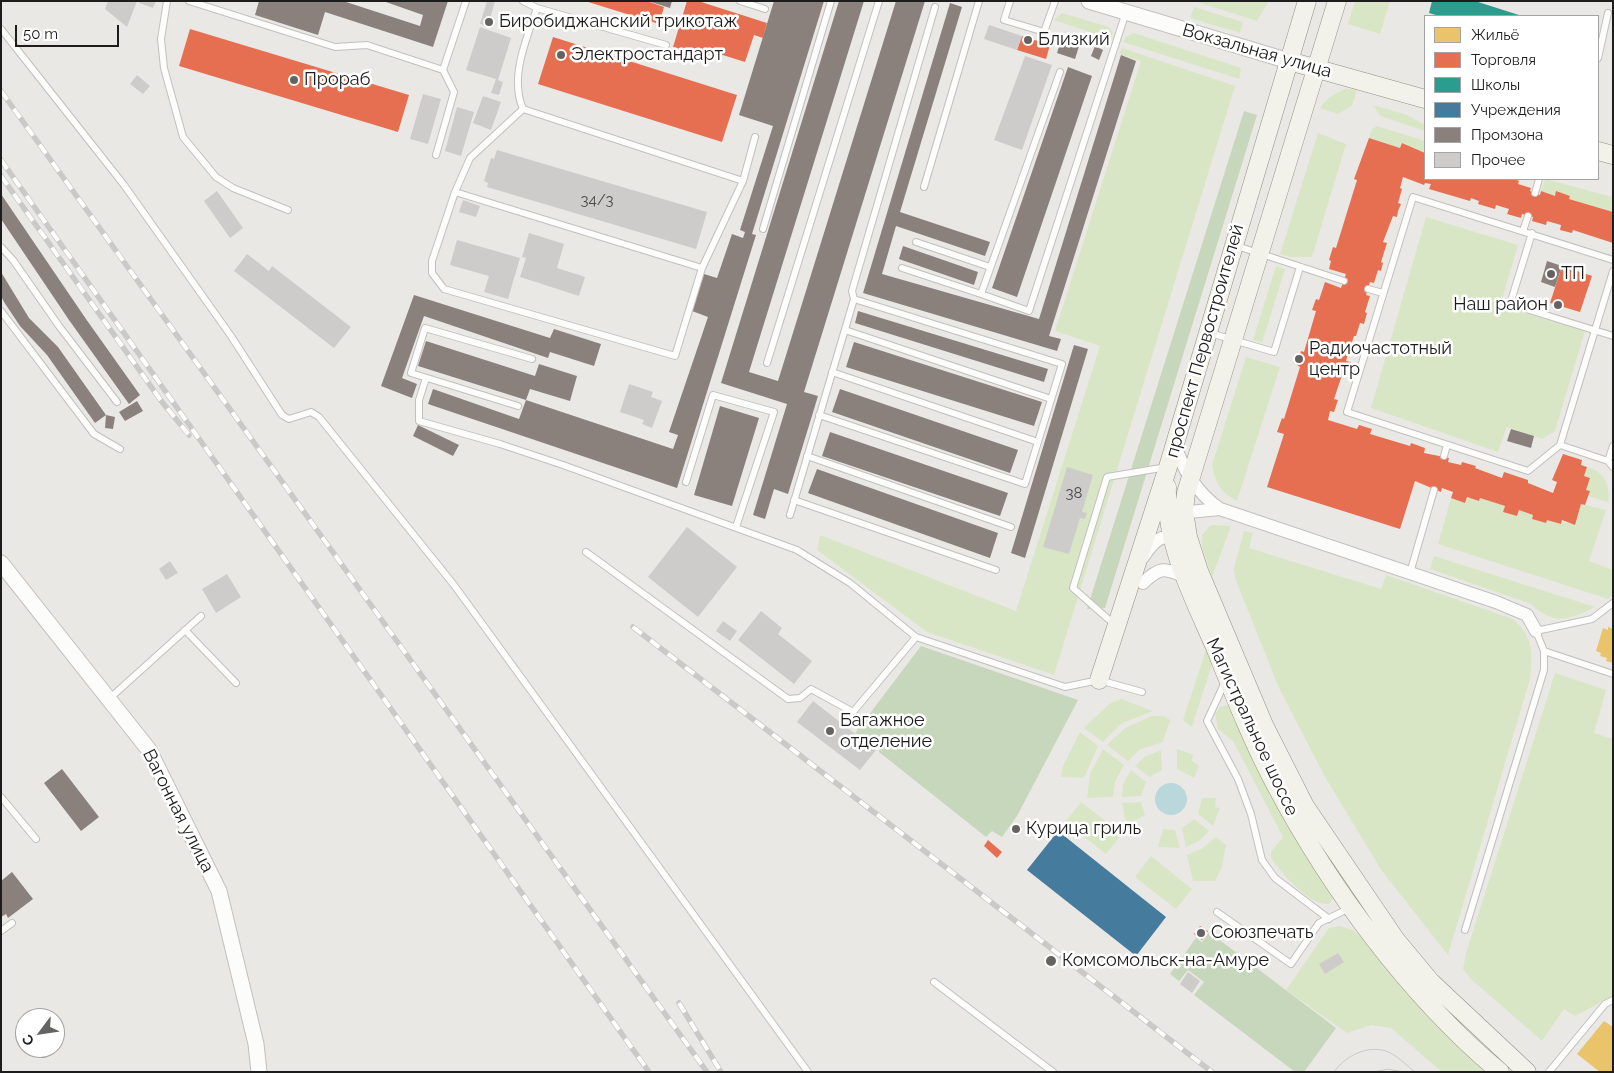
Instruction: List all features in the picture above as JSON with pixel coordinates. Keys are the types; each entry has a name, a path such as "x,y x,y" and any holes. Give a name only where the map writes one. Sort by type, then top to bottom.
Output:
{"main road":[{"name":"проспект Первостроителей","path":"1104,681 1116,626 1138,576 1207,332 1307,1"},
{"name":"проспект Первостроителей","path":"1191,476 1337,1"},
{"name":"Вокзальная улица","path":"1289,61 1424,99"},
{"path":"1599,151 1613,155"},
{"name":"Магистральное шоссе","path":"1168,467 1175,513 1188,538 1192,574"},
{"name":"Магистральное шоссе","path":"1175,513 1191,476"},
{"path":"1104,681 1138,576 1164,539 1175,513"},
{"name":"Магистральное шоссе","path":"1164,539 1192,574 1234,675 1287,774 1325,837 1381,947 1440,1015 1500,1072"},
{"name":"Магистральное шоссе","path":"1359,901 1396,940 1431,982 1527,1072"}],"street":[{"name":"Вокзальная улица","path":"1089,1 1289,61"},
{"path":"1175,444 1204,497 1220,509 1496,602 1527,616 1536,631"},
{"path":"1175,513 1220,509"},
{"name":"Вагонная улица","path":"1,564 149,750 219,891 256,1044 259,1072"},
{"path":"1138,576 1152,574 1164,569 1192,574"}],"lane":[{"path":"167,1 161,39 164,68 183,136 216,177 233,188 288,210"},
{"path":"189,1 335,47 367,45 443,70"},
{"path":"436,154 454,92 443,70 466,1"},
{"path":"523,1 537,8 666,45"},
{"path":"740,1 765,9"},
{"path":"763,229 830,1"},
{"path":"767,363 879,1"},
{"path":"924,187 979,1"},
{"path":"1010,1 1004,20 1044,32 1055,1"},
{"path":"790,515 854,299 852,291 935,6"},
{"path":"523,109 519,72 523,51 537,8"},
{"path":"902,268 1029,311 1126,12"},
{"path":"1599,54 1608,13"},
{"path":"1,29 124,185 231,336 282,415 289,419 311,412 319,417 448,578 808,1072"},
{"path":"981,294 1060,72"},
{"path":"523,109 743,181"},
{"path":"523,109 470,158 455,192 432,261 432,273 444,289 675,356 702,268 743,181 756,137"},
{"path":"1534,193 1539,180"},
{"path":"455,192 702,268"},
{"path":"1613,260 1532,233 1412,197 1348,412 1528,471 1560,445 1613,272"},
{"path":"1523,231 1528,216"},
{"path":"1532,233 1510,304 1613,336"},
{"path":"916,242 990,267"},
{"path":"1233,245 1344,281"},
{"path":"1,247 13,260 59,326 117,402"},
{"path":"1207,332 1274,352 1300,267"},
{"path":"1368,289 1383,293"},
{"path":"820,415 1025,484 1062,364 854,299"},
{"path":"1,311 94,434 120,449"},
{"path":"518,406 411,373 425,328 532,359"},
{"path":"845,330 1051,399"},
{"path":"832,372 1038,442"},
{"path":"426,378 419,400 419,421 518,450 796,550 850,583 916,637 1065,687 1104,681 1142,692"},
{"path":"686,482 713,395 774,412 736,527"},
{"path":"1444,456 1447,445"},
{"path":"1560,445 1608,461 1613,467"},
{"path":"1608,461 1613,446"},
{"path":"808,456 1011,527"},
{"path":"1116,626 1073,588 1108,477 1168,467"},
{"path":"1410,573 1434,490"},
{"path":"794,500 996,570"},
{"path":"586,552 788,698 800,698 812,689 853,712 916,637"},
{"path":"1465,930 1544,670 1544,651 1536,631 1592,620 1613,603"},
{"path":"109,699 201,616"},
{"path":"185,630 236,683"},
{"path":"1544,651 1613,674"},
{"path":"1234,675 1207,721 1238,779 1251,814 1262,860 1275,878 1329,919"},
{"path":"1,797 36,839"},
{"path":"1217,912 1291,964 1319,924 1359,901"},
{"path":"1,931 12,923"},
{"path":"934,982 1053,1072"},
{"path":"1549,1072 1605,1004 1613,1000"},
{"path":"1605,1004 1613,1006"}],"green space":[{"path":"1194,1 1269,1 1257,21"},
{"path":"1355,1 1390,1 1380,34 1348,24"},
{"path":"1194,7 1243,22 1240,33 1190,18"},
{"path":"1062,13 1109,27 1113,33 1110,39 1054,20"},
{"path":"1134,33 1241,68 1239,79 1123,42 1126,37"},
{"path":"1122,48 1235,86 1054,675 927,632 817,550 820,535 1016,611 1100,346 1055,331 1141,61 1119,54"},
{"path":"1346,89 1357,89 1352,106 1338,114 1320,108 1331,96"},
{"path":"1373,105 1407,115 1424,124 1424,131 1380,116"},
{"path":"1244,111 1257,115 1105,608 1087,609"},
{"path":"1377,126 1424,141 1424,153 1402,143 1400,148 1369,138 1372,129"},
{"path":"1318,133 1346,144 1312,257 1290,257 1280,254"},
{"path":"1545,180 1549,180 1613,197 1613,212 1569,199 1570,196 1557,192 1555,196 1541,191"},
{"path":"1426,217 1518,245 1500,306 1585,331 1555,431 1542,439 1507,427 1498,452 1371,408"},
{"path":"1276,266 1285,269 1262,343 1253,340"},
{"path":"1246,357 1280,367 1237,501 1226,494 1220,487 1215,478 1212,465"},
{"path":"1587,467 1598,472 1605,480 1609,496 1608,502 1588,496 1589,491 1586,490 1584,476"},
{"path":"1467,497 1479,501 1480,498 1505,506 1503,512 1517,516 1519,510 1533,515 1532,519 1546,523 1547,520 1575,524 1581,504 1606,510 1589,561 1613,570 1613,595 1608,599 1438,544 1451,498 1465,503"},
{"path":"1211,525 1231,526 1212,577 1202,547 1202,535"},
{"path":"1244,531 1253,533 1249,548 1381,589 1386,575 1513,619 1528,639 1532,661 1530,679 1448,955 1382,871 1325,777 1279,688 1235,578 1234,568"},
{"path":"1434,556 1595,607 1569,618 1562,619 1547,616 1531,604 1430,569"},
{"path":"921,646 1078,700 1017,816 1002,837 992,831 986,837 879,752 879,749 855,733"},
{"path":"1206,650 1213,661 1192,727 1183,720"},
{"path":"1555,673 1606,690 1594,733 1613,739 1613,996 1575,1016 1564,1009 1542,1041 1471,979 1463,969 1466,953"},
{"path":"1121,699 1153,711 1122,723 1103,742 1084,728 1109,704"},
{"path":"1228,705 1268,786 1335,895 1329,904 1313,900 1305,894 1289,880 1271,858 1271,852 1283,837 1233,741 1218,729 1215,714 1220,707"},
{"path":"1152,716 1164,716 1170,720 1163,742 1139,750 1128,761 1107,745 1125,728"},
{"path":"1080,732 1098,746 1084,778 1061,777 1063,766"},
{"path":"1103,749 1124,765 1115,782 1113,797 1087,798 1090,774"},
{"path":"1177,749 1194,755 1191,760 1199,766 1194,778 1177,769"},
{"path":"1161,750 1162,770 1150,777 1135,766 1144,757"},
{"path":"1131,770 1146,782 1141,796 1122,797 1123,784"},
{"path":"1202,798 1216,798 1215,807 1220,808 1213,826 1198,814"},
{"path":"1081,802 1122,834 1106,854 1065,822"},
{"path":"1141,802 1145,815 1129,824 1125,819 1122,803"},
{"path":"1194,819 1209,831 1199,841 1186,847 1182,828"},
{"path":"1163,829 1175,830 1180,848 1158,847"},
{"path":"1216,837 1226,845 1222,867 1215,881 1193,881 1187,855 1203,848"},
{"path":"1151,856 1192,889 1176,909 1135,877"},
{"path":"1339,926 1353,930 1369,943 1489,1072 1442,1072 1391,1028 1371,1025 1347,1033 1286,990 1329,928"},
{"path":"1209,932 1336,1028 1304,1072 1295,1072 1194,995 1204,982 1188,970 1179,981 1170,974 1196,938 1202,942"}],"water":[{"path":"1171,783 1177,784 1182,788 1186,793 1186,805 1182,810 1177,814 1171,815 1165,814 1160,810 1156,805 1155,799 1156,793 1160,788 1165,784"}],"building: Жильё":[{"path":"1608,627 1613,629 1613,663 1606,661 1607,658 1600,656 1601,653 1596,651 1603,628 1608,630"},
{"path":"1604,1021 1613,1027 1613,1072 1600,1072 1577,1054"}],"building: Торговля":[{"path":"585,1 647,1 664,7 659,24"},
{"path":"687,1 698,1 767,23 763,38 754,35 745,62 710,51 708,58 673,47"},
{"name":"Прораб","path":"190,29 409,95 398,132 179,66"},
{"path":"1022,36 1050,45 1046,59 1017,50"},
{"path":"553,37 737,95 722,142 538,84"},
{"path":"1369,138 1400,148 1402,143 1424,153 1424,180 1516,180 1519,181 1518,184 1531,188 1530,191 1540,195 1541,191 1555,196 1556,191 1570,196 1569,199 1613,212 1613,243 1573,230 1572,233 1560,230 1561,225 1547,221 1546,225 1532,221 1533,217 1522,214 1521,218 1507,214 1509,209 1496,205 1495,209 1478,204 1479,201 1471,198 1470,201 1429,189 1431,184 1425,183 1424,185 1403,177 1398,203 1401,204 1397,217 1393,216 1383,242 1387,243 1381,262 1383,263 1381,271 1378,270 1374,283 1370,282 1366,295 1370,296 1365,312 1367,313 1364,324 1360,323 1356,336 1354,336 1346,361 1351,362 1346,377 1342,375 1334,399 1338,400 1334,412 1330,411 1328,420 1357,429 1359,425 1372,429 1370,434 1410,446 1411,443 1425,448 1424,453 1449,458 1448,462 1461,465 1462,462 1476,466 1475,468 1502,478 1504,472 1528,480 1528,483 1553,493 1557,482 1552,480 1563,454 1582,460 1581,465 1587,467 1584,476 1590,478 1586,490 1590,491 1585,505 1581,504 1575,525 1562,520 1561,524 1547,520 1546,523 1532,519 1533,515 1519,510 1517,516 1503,512 1505,506 1480,498 1479,501 1467,497 1465,503 1451,498 1453,492 1442,488 1441,492 1415,481 1400,529 1267,487 1284,434 1277,432 1282,418 1284,419 1300,367 1297,365 1301,351 1304,352 1316,311 1312,310 1316,299 1319,300 1325,282 1341,288 1346,274 1329,269 1331,261 1329,260 1333,247 1336,248 1357,180 1354,179"},
{"path":"1562,266 1592,276 1580,312 1550,303"},
{"name":"Курица гриль","path":"1016,823 1022,827 1016,835 1011,831"},
{"path":"988,840 1002,852 997,858 984,846"},
{"name":"Союзпечать","path":"1200,926 1208,931 1202,940 1194,934"}],"building: Школы":[{"path":"1432,1 1475,1 1519,15 1436,15 1429,13"}],"building: Учреждения":[{"name":"Комсомольск-на-Амуре","path":"1058,831 1166,917 1136,956 1027,870"}],"building: Промзона":[{"path":"259,1 343,1 420,26 423,15 383,1 448,1 433,47 325,12 318,35 255,15"},
{"path":"648,1 672,1 670,8"},
{"path":"774,1 824,1 752,234 756,235 677,488 428,404 433,389 519,419 526,400 673,449 678,435 669,432 708,317 692,311 704,274 717,278 732,234 743,238 745,232 740,230 773,126 739,115"},
{"path":"839,1 864,1 749,372 778,381 896,1 925,1 804,392 818,396 788,494 774,489 765,519 753,515 787,404 721,383"},
{"path":"950,3 962,7 900,212 990,242 985,256 896,226 882,274 1039,319 1121,55 1136,61 1049,336 1061,339 1057,351 863,293"},
{"path":"1063,34 1081,40 1075,59 1057,53"},
{"path":"1095,46 1103,50 1099,60 1091,56"},
{"path":"1068,67 1092,76 1017,297 992,288"},
{"path":"1,194 140,395 129,404 69,320 1,219"},
{"path":"903,246 978,272 974,285 899,259"},
{"name":"ТП","path":"1547,261 1562,266 1555,287 1541,282"},
{"path":"1,272 29,318 58,347 106,415 95,423 47,355 20,326 4,302 1,296"},
{"path":"414,295 550,338 554,329 601,344 594,366 550,352 548,358 424,316 402,378 417,384 412,398 381,386"},
{"path":"858,311 1048,369 1044,382 855,323"},
{"path":"426,341 535,376 539,364 577,376 570,401 530,389 526,400 418,366"},
{"path":"854,342 1042,402 1034,426 846,367"},
{"path":"1074,345 1088,349 1025,558 1011,553"},
{"path":"840,389 1018,450 1010,473 832,412"},
{"path":"137,401 143,411 125,421 119,412"},
{"path":"720,406 759,418 732,506 694,495"},
{"path":"106,415 115,417 113,429 105,428"},
{"path":"418,425 459,445 453,456 413,436"},
{"path":"1511,429 1534,436 1531,448 1507,441"},
{"path":"830,432 1008,493 1000,516 822,456"},
{"path":"817,469 998,533 990,558 808,493"},
{"path":"62,769 99,817 81,831 44,783"},
{"path":"12,872 33,899 8,918 6,914 1,917 1,881"}],"building: Прочее":[{"path":"108,1 137,1 127,27 105,9"},
{"path":"140,1 156,1 153,8 139,3"},
{"path":"487,1 495,1 488,26 480,24"},
{"path":"989,25 1022,36 1017,50 984,39"},
{"path":"480,27 511,38 498,80 503,82 499,95 491,93 496,79 466,70"},
{"path":"1025,56 1052,65 1022,150 994,140"},
{"path":"137,75 150,86 143,94 130,84"},
{"path":"423,94 441,99 428,144 410,139"},
{"path":"483,96 501,102 491,130 473,123"},
{"path":"457,107 474,112 461,156 445,151"},
{"path":"497,150 707,212 696,249 487,187 488,183 484,181 491,158 494,159"},
{"path":"217,191 243,228 230,238 204,201"},
{"path":"463,200 480,206 476,217 459,212"},
{"path":"529,233 564,244 557,268 585,277 579,296 520,277 526,258 522,257"},
{"path":"457,240 520,258 508,299 484,292 489,276 450,265"},
{"path":"247,254 269,271 272,266 351,327 334,348 234,271"},
{"path":"629,384 653,392 651,397 662,401 652,428 642,424 644,420 620,412"},
{"path":"1067,467 1093,475 1082,512 1087,513 1085,519 1080,518 1069,554 1043,547"},
{"path":"687,527 737,567 698,617 648,577"},
{"path":"170,561 178,573 166,580 159,569"},
{"path":"227,574 241,597 216,613 202,589"},
{"path":"761,611 782,628 778,634 812,661 794,684 738,640"},
{"path":"723,621 737,631 730,641 716,631"},
{"name":"Багажное отделение","path":"813,701 876,750 860,770 797,722"},
{"path":"1338,953 1344,962 1325,974 1319,964"},
{"path":"1188,972 1200,981 1192,993 1180,984"}],"tram line":[{"path":"1334,1072 1350,1057 1357,1053 1371,1050 1386,1051 1415,1072"},
{"path":"1374,1072 1388,1069 1403,1072"}],"railway":[{"path":"1,91 707,1072"},
{"path":"1,160 649,1072"},
{"path":"1,176 162,402 189,435"},
{"path":"633,627 1212,1072"},
{"path":"679,1003 721,1072"}],"place":[{"name":"Биробиджанский трикотаж","path":"489,22"},
{"name":"Близкий","path":"1028,40"},
{"name":"Электростандарт","path":"561,55"},
{"name":"Прораб","path":"294,80"},
{"name":"ТП","path":"1551,274"},
{"name":"Наш район","path":"1558,305"},
{"name":"Радиочастотный центр","path":"1299,359"},
{"name":"Багажное отделение","path":"830,731"},
{"name":"Курица гриль","path":"1016,829"},
{"name":"Союзпечать","path":"1201,933"},
{"name":"Комсомольск-на-Амуре","path":"1051,961"}]}
